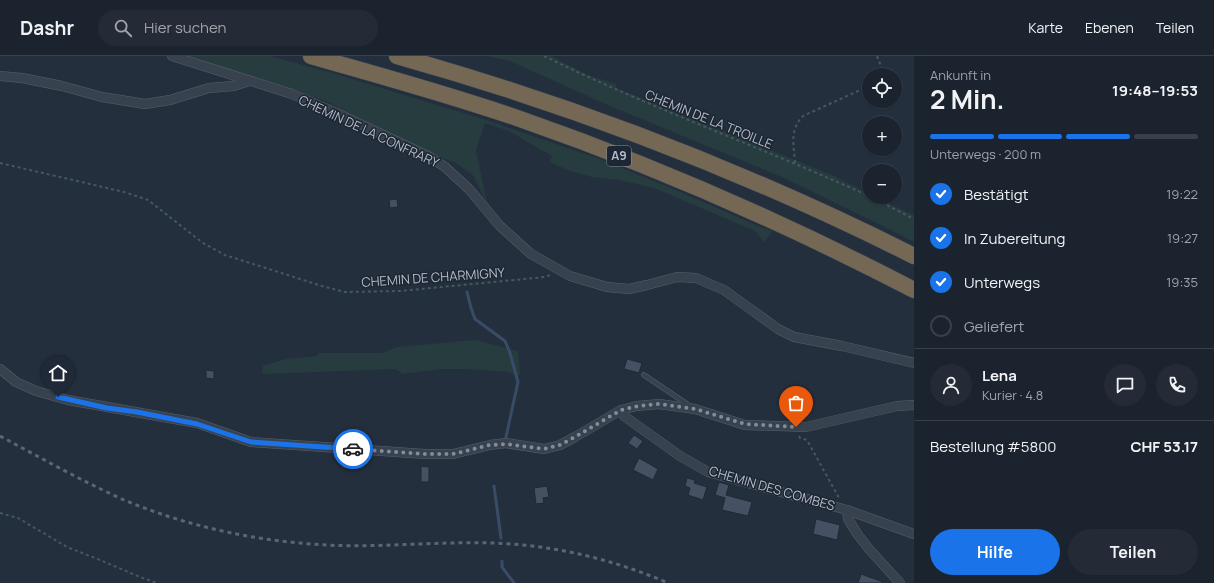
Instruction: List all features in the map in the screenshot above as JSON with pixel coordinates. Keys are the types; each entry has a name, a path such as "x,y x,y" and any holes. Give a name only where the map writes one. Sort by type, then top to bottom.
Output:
{"highway":[{"name":"A9","path":"311,56 475,104 615,154 724,199 816,240 914,290"},
{"name":"A9","path":"397,56 542,100 675,149 787,196 914,256"}],"street":[{"name":"CHEMIN DE LA CONFRARY","path":"172,56 292,94 337,112 428,156 445,167 470,189 500,226 531,254 558,271 570,276 607,287 629,289 648,286 676,278 696,278 724,290 778,329 794,337 842,346 914,363"},
{"path":"0,76 22,78 62,86 102,97 145,104 170,100 209,88 234,86 249,81"},
{"path":"0,369 16,382 24,386 68,400 189,422 251,442 425,454 453,454 490,445 506,444 544,449 560,445 621,410 638,406 659,404 695,409 745,424 806,427 897,406 914,405"},
{"name":"CHEMIN DES COMBES","path":"621,410 624,416 680,456 708,472 847,510 914,534"},
{"path":"847,510 848,519 868,549 900,583"}],"lane":[{"path":"644,375 695,409"}],"path":[{"name":"CHEMIN DE LA TROILLE","path":"544,56 628,95 795,163 862,193"},
{"path":"877,56 881,68"},
{"path":"795,163 793,133 797,122 803,116 862,89"},
{"name":"CHEMIN DE CHARMIGNY","path":"0,163 124,192 148,200 203,243 225,255 345,292 400,291 544,277 558,271"},
{"name":"CHEMIN DE LA TROILLE","path":"884,204 914,219"},
{"path":"800,438 807,440 810,444 840,500"},
{"path":"0,513 18,518 67,547 140,578 156,583"}],"green space":[{"path":"184,56 270,56 336,74 483,119 597,158 676,190 765,229 773,231 764,242 755,231 654,188 619,180 592,177 570,171 550,162 552,156 509,131 485,123 476,150 487,203 473,175 456,163 434,155 328,102 230,69"},
{"path":"486,56 551,56 588,75 616,84 616,88 832,175 862,190 862,204 890,204 914,215 914,242 782,177 610,106 510,61"},
{"path":"476,340 518,351 520,374 516,377 509,372 441,369 403,374 396,369 262,374 263,366 286,359 317,356 319,353 382,353 397,347"}],"building":[{"path":"397,199 398,207 390,208 389,200"},
{"path":"627,359 642,363 639,373 624,369"},
{"path":"206,370 214,371 214,379 206,378"},
{"path":"634,435 643,441 637,449 628,443"},
{"path":"639,458 658,469 653,480 633,470"},
{"path":"421,466 429,467 429,482 421,482"},
{"path":"687,478 695,480 694,483 707,487 703,500 688,495 690,488 685,486"},
{"path":"719,482 729,485 726,495 752,502 748,516 722,510 725,498 715,495"},
{"path":"547,486 549,497 543,498 544,503 536,504 534,488"},
{"path":"816,519 840,525 837,540 813,534"},
{"path":"861,574 883,582 858,583"}],"waterway":[{"path":"467,292 475,319 505,341 518,382 506,437"},
{"path":"494,486 501,538"},
{"path":"502,561 502,567 514,583"}],"railway":[{"path":"0,436 108,493 166,516 210,528 278,541 324,545 372,546 468,543 515,544 560,550 604,560 647,574 668,583"}],"way so far":[{"path":"353,449 425,454 453,454 490,445 506,444 544,449 560,445 621,410 638,406 659,404 695,409 745,424 796,427"}],"route":[{"path":"58,397 107,408 167,417 197,424 251,442 353,449"}]}
